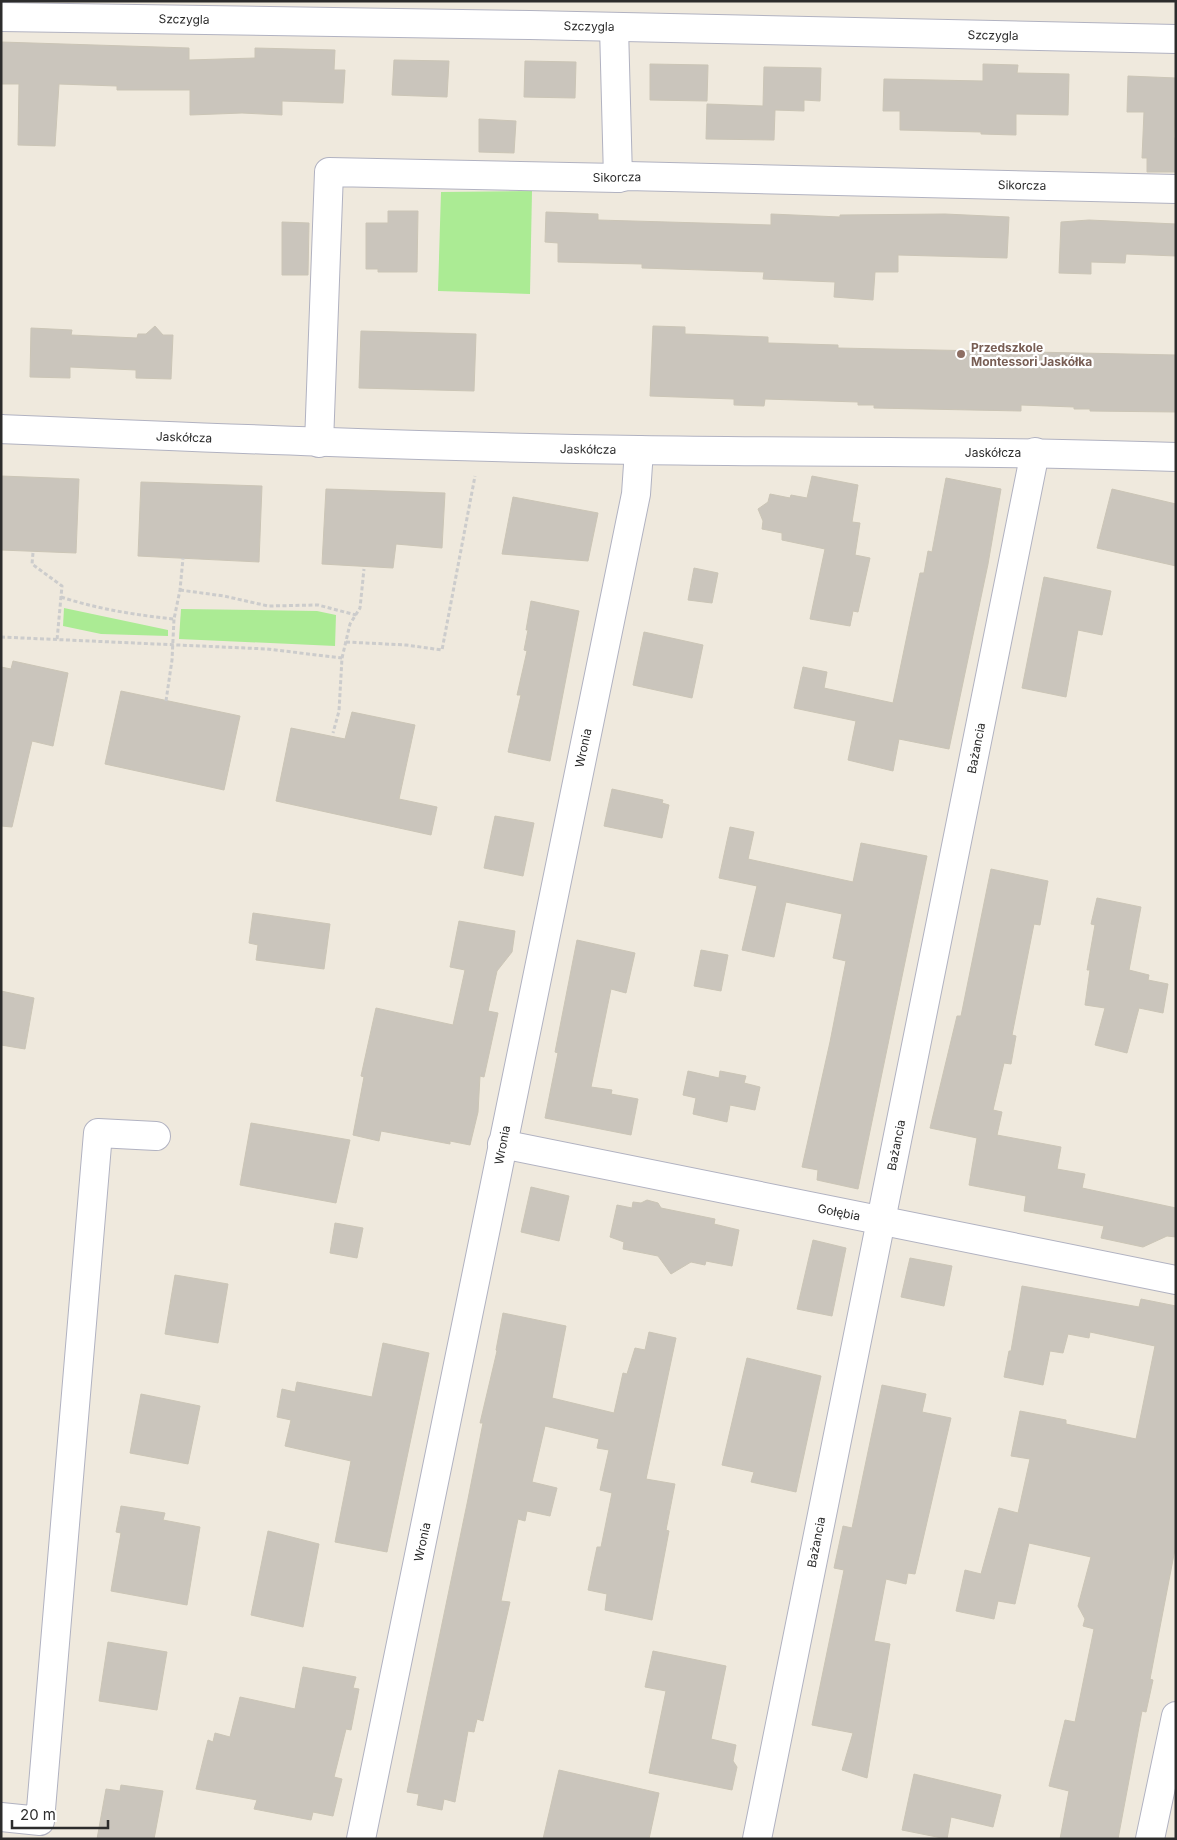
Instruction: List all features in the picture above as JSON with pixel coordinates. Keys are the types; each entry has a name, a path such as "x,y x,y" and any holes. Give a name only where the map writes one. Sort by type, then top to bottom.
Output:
{"street":[{"name":"Szczygla","path":"1,17 1176,39"},
{"path":"614,27 618,178"},
{"name":"Sikorcza","path":"319,443 330,172 618,178 627,176 1176,189"},
{"name":"Jaskółcza","path":"1,429 319,443 639,450 1036,452 1176,457"},
{"name":"Wronia","path":"361,1839 636,494 639,450"},
{"name":"Bażancia","path":"756,1839 1036,452"},
{"path":"1,1817 40,1821 98,1133 156,1136"},
{"name":"Gołębia","path":"502,1144 1176,1280"},
{"path":"1150,1839 1176,1716"}],"path":[{"path":"346,642 406,645 442,650 476,472"},
{"path":"33,553 32,564 62,586 57,640"},
{"path":"166,700 173,646 174,619 180,590 183,558"},
{"path":"333,733 339,711 342,658 350,624 360,608 364,586 364,568"},
{"path":"180,590 224,596 268,606 318,605 356,615"},
{"path":"61,596 85,605 131,614 174,619"},
{"path":"1,637 266,650 342,658"}],"green space":[{"path":"532,191 530,294 438,291 441,192"},
{"path":"64,608 168,630 168,636 101,634 63,626"},
{"path":"181,609 317,611 336,615 335,646 179,639"}],"building":[{"path":"1,42 189,48 189,60 255,58 255,48 335,50 334,70 345,70 343,103 282,101 282,115 242,113 190,115 190,90 117,90 117,86 59,84 55,146 18,145 19,84 1,84"},
{"path":"394,60 449,61 447,97 392,95"},
{"path":"525,61 576,62 575,98 524,97"},
{"path":"650,64 708,65 707,101 650,100"},
{"path":"983,64 1018,65 1017,73 1069,74 1068,115 1016,114 1016,135 900,130 900,111 883,111 884,79 983,81"},
{"path":"764,67 821,68 820,101 804,100 804,111 775,110 774,140 706,139 707,104 763,106"},
{"path":"1128,76 1176,78 1174,138 1176,138 1176,172 1147,172 1147,158 1142,158 1144,112 1127,112"},
{"path":"479,119 516,121 514,153 479,152"},
{"path":"388,211 418,211 417,272 378,272 378,269 366,269 366,223 388,223"},
{"path":"546,212 598,214 598,220 771,225 771,214 840,217 840,215 945,214 1009,217 1007,258 898,255 898,272 875,272 873,300 834,297 835,282 763,279 764,272 642,268 642,264 558,262 558,243 545,242"},
{"path":"1089,220 1176,224 1176,256 1126,254 1125,263 1091,262 1091,274 1059,273 1061,222"},
{"path":"282,222 309,223 308,275 282,275"},
{"path":"155,326 163,335 173,335 171,379 136,378 136,370 70,367 70,378 30,377 31,328 72,330 71,335 137,338 138,334 146,334"},
{"path":"653,326 685,327 685,334 768,337 768,343 838,345 838,348 1176,355 1176,412 1090,411 1090,409 1074,409 1074,407 1021,405 1021,411 874,408 874,405 858,405 858,402 765,399 764,406 734,405 734,399 650,396"},
{"path":"361,331 476,334 474,391 359,388"},
{"path":"1,476 79,479 76,553 1,550"},
{"path":"812,476 858,485 852,522 860,523 855,555 870,558 858,612 853,611 850,626 810,619 825,549 782,540 782,533 762,529 763,521 758,509 768,502 770,494 790,498 791,495 807,498"},
{"path":"946,478 1001,489 988,564 949,749 899,739 893,771 848,760 856,721 794,708 803,667 827,672 824,688 893,703 920,573 924,573 928,551 932,552"},
{"path":"141,482 262,486 259,562 138,556"},
{"path":"326,489 445,493 442,548 396,544 393,568 322,564"},
{"path":"1112,489 1176,504 1176,566 1097,548"},
{"path":"513,497 598,513 588,561 502,554"},
{"path":"694,568 718,573 712,603 688,600"},
{"path":"1044,577 1111,591 1102,635 1078,630 1066,697 1022,688"},
{"path":"531,601 579,611 550,761 508,752 521,695 517,695 527,651 524,650"},
{"path":"644,632 703,645 692,698 633,685"},
{"path":"13,661 68,673 53,746 32,741 12,827 1,826 1,667 11,669"},
{"path":"121,691 240,716 224,790 105,764"},
{"path":"352,712 415,725 399,799 437,807 431,835 276,801 291,728 345,739"},
{"path":"612,789 663,800 662,803 669,805 662,838 604,826"},
{"path":"495,816 534,823 523,876 484,868"},
{"path":"730,827 754,832 748,859 853,882 861,843 927,856 858,1189 817,1180 818,1170 802,1167 846,961 833,958 842,914 786,902 774,957 742,950 757,886 719,878"},
{"path":"991,869 1048,881 1040,925 1034,924 1012,1035 1016,1036 1011,1064 1004,1063 993,1110 1002,1112 997,1135 1061,1147 1057,1169 1085,1174 1082,1188 1176,1208 1176,1237 1167,1236 1143,1247 1101,1238 1104,1226 1024,1211 1026,1196 969,1185 977,1138 930,1128 957,1016 961,1016"},
{"path":"1097,898 1141,907 1129,970 1149,975 1148,980 1168,984 1163,1013 1139,1008 1127,1053 1095,1045 1105,1008 1085,1005 1090,970 1087,970 1095,925 1091,924"},
{"path":"253,913 330,924 324,969 256,960 258,945 249,943"},
{"path":"459,921 515,931 512,952 497,971 488,1011 498,1013 484,1077 480,1076 478,1112 470,1145 450,1141 450,1144 381,1131 379,1141 353,1135 364,1077 361,1076 376,1008 453,1025 465,970 450,967"},
{"path":"577,940 635,953 626,993 611,989 591,1087 612,1090 611,1094 638,1099 631,1135 545,1118 558,1053 555,1052"},
{"path":"701,950 728,955 721,991 694,986"},
{"path":"1,991 34,998 25,1049 1,1045"},
{"path":"688,1071 719,1078 720,1071 746,1076 744,1083 760,1087 755,1110 730,1105 727,1122 693,1114 696,1098 683,1095"},
{"path":"251,1123 350,1140 336,1203 240,1185"},
{"path":"531,1187 569,1196 559,1241 521,1232"},
{"path":"647,1200 658,1203 661,1208 715,1219 714,1224 739,1230 732,1266 706,1261 705,1265 691,1262 671,1274 658,1256 623,1249 624,1242 610,1237 617,1205 632,1208 633,1202 641,1203"},
{"path":"335,1223 363,1228 357,1258 330,1253"},
{"path":"813,1240 846,1248 832,1316 797,1309"},
{"path":"910,1258 952,1266 944,1306 901,1297"},
{"path":"175,1275 228,1284 218,1343 165,1334"},
{"path":"1022,1286 1139,1307 1141,1299 1176,1306 1176,1544 1150,1679 1153,1680 1146,1712 1142,1711 1118,1839 1060,1839 1069,1791 1049,1786 1065,1720 1075,1722 1094,1629 1083,1626 1085,1619 1078,1606 1091,1557 1029,1543 1015,1604 998,1601 994,1619 956,1611 965,1570 981,1574 999,1508 1018,1513 1030,1459 1011,1456 1020,1411 1066,1420 1066,1424 1136,1439 1155,1346 1090,1332 1089,1338 1068,1334 1063,1353 1050,1351 1043,1385 1004,1377 1009,1351 1011,1351"},
{"path":"503,1313 566,1326 552,1398 614,1413 623,1373 627,1374 635,1348 645,1350 649,1332 676,1338 646,1479 675,1484 666,1530 669,1531 652,1620 605,1610 607,1594 588,1590 597,1547 601,1547 612,1493 600,1490 609,1450 597,1448 599,1439 545,1426 532,1482 557,1488 550,1516 527,1511 525,1521 518,1519 501,1601 510,1602 483,1721 477,1719 474,1732 468,1731 455,1802 444,1799 442,1810 417,1805 419,1794 407,1792 468,1499 483,1423 480,1423 497,1351"},
{"path":"383,1343 429,1353 387,1552 335,1542 351,1461 285,1446 291,1420 277,1417 282,1389 295,1392 297,1382 372,1397"},
{"path":"747,1358 821,1376 796,1492 751,1482 754,1472 722,1465"},
{"path":"882,1385 926,1394 922,1412 951,1418 915,1574 908,1573 906,1584 886,1579 874,1641 890,1644 867,1778 842,1770 853,1733 812,1725 844,1570 834,1568 843,1526 852,1528"},
{"path":"141,1394 200,1406 188,1464 130,1453"},
{"path":"121,1506 165,1513 163,1520 200,1527 187,1605 111,1591 121,1533 116,1532"},
{"path":"268,1531 319,1544 303,1627 251,1615"},
{"path":"108,1642 167,1652 157,1710 99,1701"},
{"path":"653,1651 726,1666 711,1739 736,1745 733,1761 737,1767 732,1790 649,1773 666,1691 645,1687"},
{"path":"303,1667 356,1677 353,1688 359,1689 351,1730 346,1729 334,1777 342,1779 333,1816 313,1812 311,1820 254,1809 257,1800 196,1789 208,1740 213,1742 215,1733 230,1737 240,1697 295,1709"},
{"path":"559,1770 659,1793 649,1839 543,1839"},
{"path":"914,1774 1001,1795 993,1827 951,1817 947,1839 902,1830"},
{"path":"121,1785 163,1791 154,1839 97,1839 106,1789 120,1791"}],"place":[{"name":"Przedszkole Montessori Jaskółka","path":"961,354"}]}
